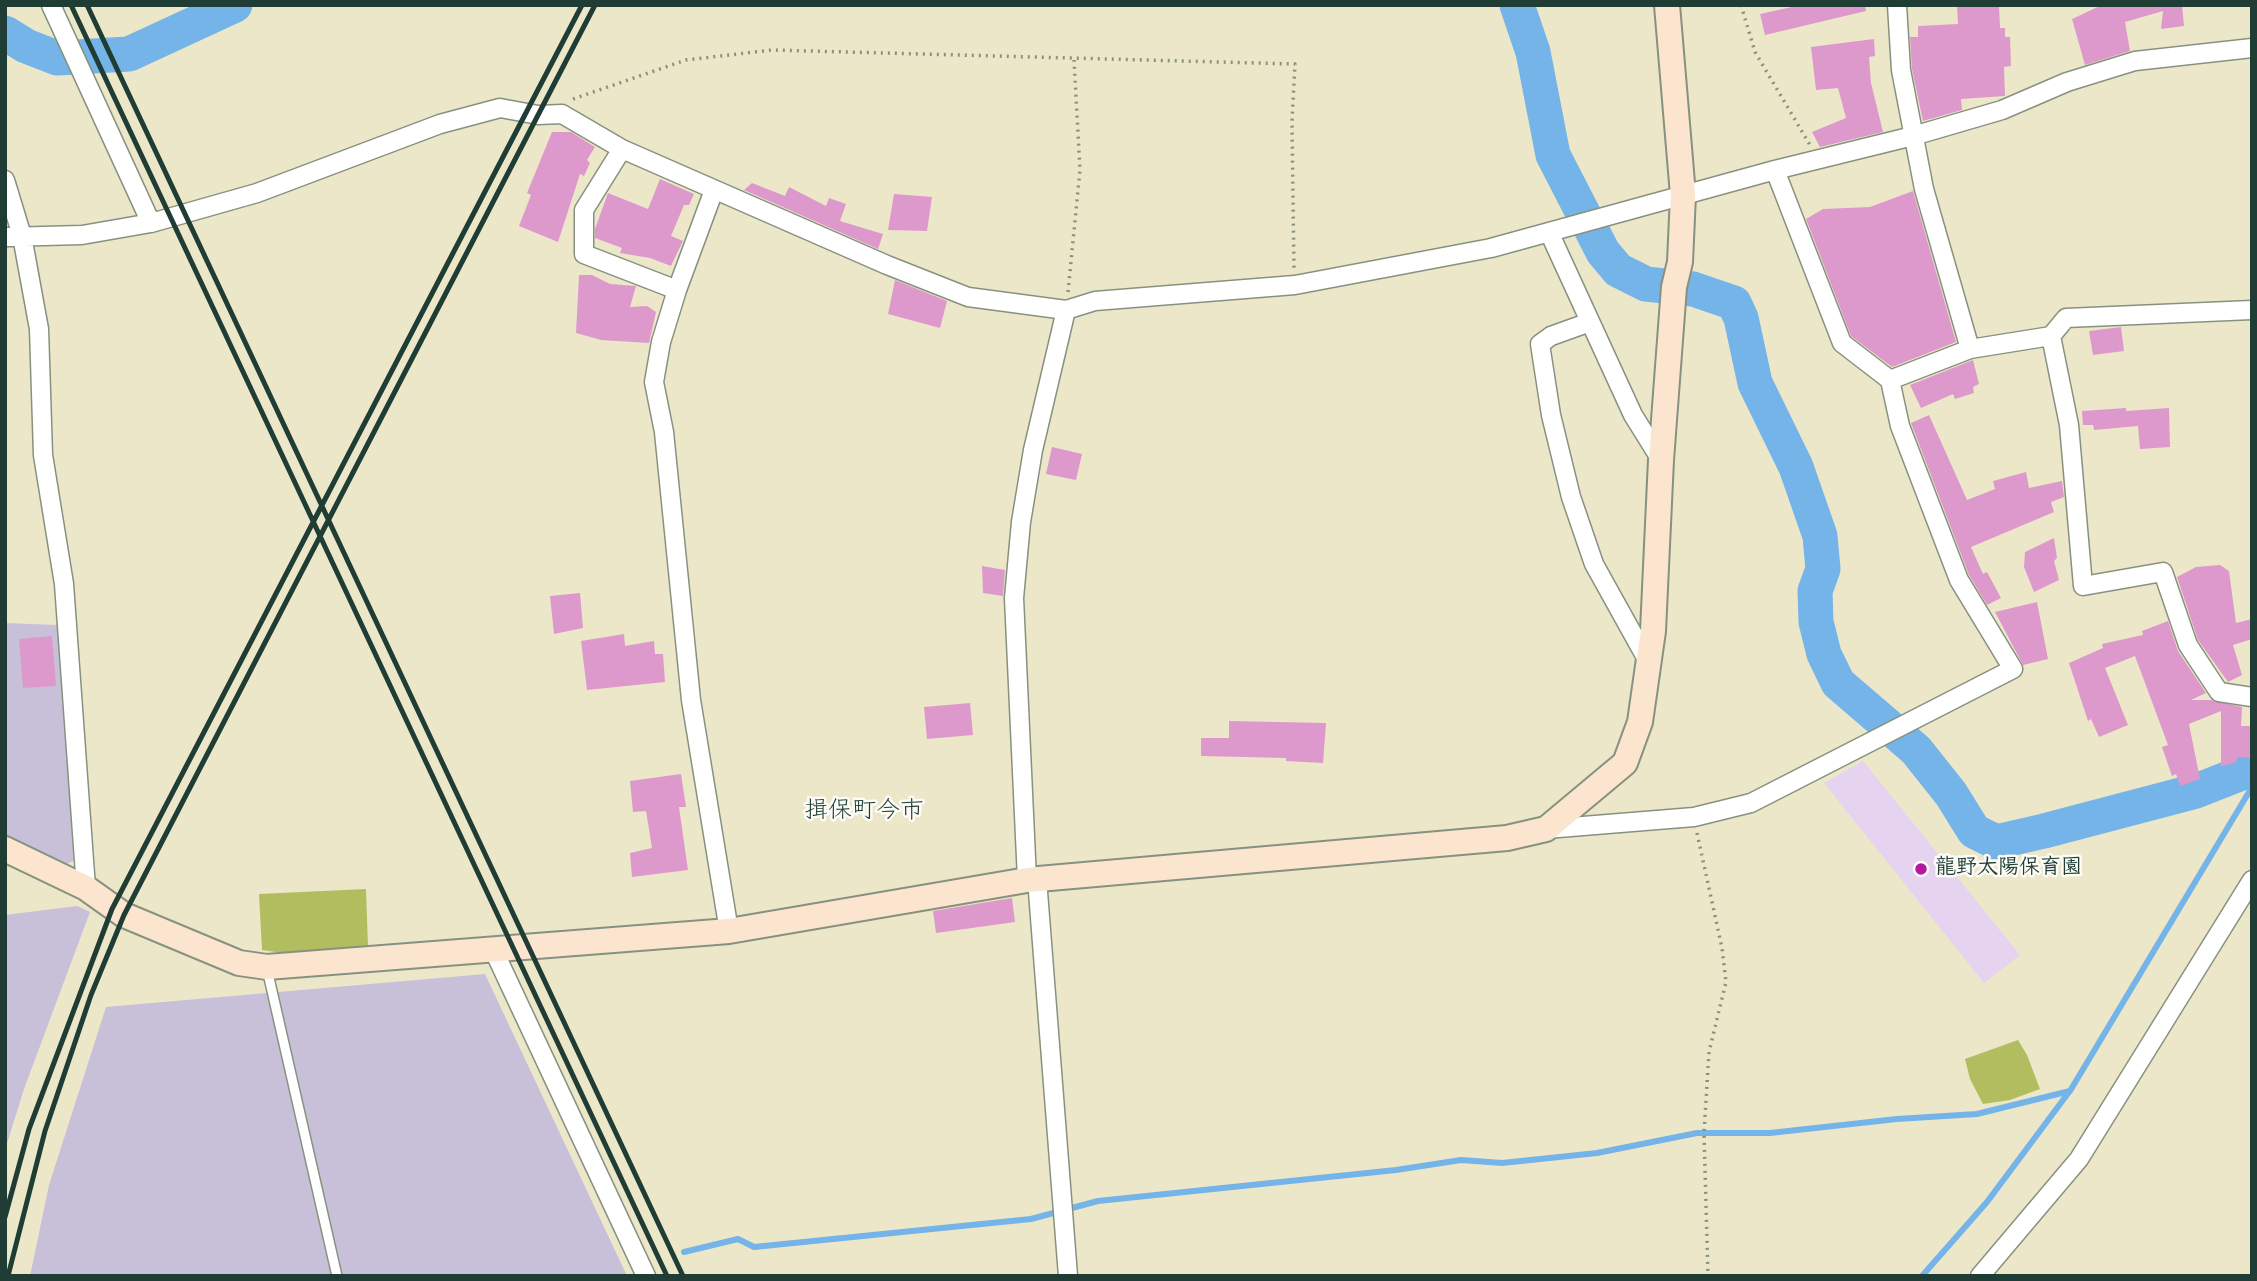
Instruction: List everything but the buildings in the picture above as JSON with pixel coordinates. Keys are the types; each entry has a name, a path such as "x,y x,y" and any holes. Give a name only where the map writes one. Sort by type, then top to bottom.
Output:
{"street":[{"path":"51,5 151,223"},
{"path":"1546,829 1625,763 1640,722 1653,631 1661,460 1674,287 1680,262 1683,195 1667,5"},
{"path":"1897,5 1901,70 1924,190 1970,349"},
{"path":"14,237 82,235 151,223 257,193 440,124 500,108 538,116 562,114 622,149 968,297 1066,310 1095,301 1295,285 1491,248 1775,170 1913,136 2002,110 2067,82 2135,61 2252,48"},
{"path":"622,149 584,210 584,254 677,290"},
{"path":"5,849 86,888 124,915 239,963 267,967 729,931 1032,879 1507,838 1546,829 1694,817 1751,803 2013,669 1959,580 1900,426 1890,380 1842,343 1775,170"},
{"path":"5,180 14,237 39,329 43,456 64,584 86,888"},
{"path":"714,190 677,290 661,342 654,382 664,432 691,699 729,931"},
{"path":"1549,232 1633,415 1661,460"},
{"path":"1066,310 1033,450 1021,522 1014,598 1032,879 1068,1276"},
{"path":"1890,380 1970,349 2051,336 2066,318 2252,310"},
{"path":"1590,322 1550,336 1539,344 1551,415 1572,497 1594,564 1648,663"},
{"path":"2051,336 2069,425 2082,586 2163,572 2189,645 2219,692 2252,696"},
{"path":"1980,1276 2079,1159 2252,880"},
{"path":"494,951 646,1276"}],"lane":[{"path":"267,967 337,1276"}],"path":[{"path":"1741,5 1755,52 1818,159"},
{"path":"562,114 571,99 686,60 772,50 1295,64 1292,122 1295,285"},
{"path":"1066,310 1080,170 1074,60"},
{"path":"1694,817 1722,948 1726,982 1709,1052 1706,1106 1708,1276"}],"shaded area":[{"path":"5,623 57,625 79,858 63,866 5,838"},
{"name":"龍野太陽保育園","path":"1863,761 2020,955 1984,983 1824,783"},
{"path":"77,906 90,912 24,1089 5,1150 5,915"},
{"path":"485,974 627,1276 30,1276 49,1185 106,1007"}],"green space":[{"path":"366,889 368,947 282,953 262,950 259,894"},
{"path":"2018,1040 2040,1089 2010,1100 1983,1104 1970,1079 1965,1059"}],"waterway":[{"path":"5,33 26,46 57,58 129,54 235,5"},
{"path":"1517,5 1533,52 1553,155 1603,252 1618,270 1646,284 1693,289 1734,303 1741,318 1755,383 1796,467 1820,536 1823,569 1815,591 1816,622 1824,654 1838,683 1916,750 1951,794 1974,831 1996,842 2196,791 2252,769"},
{"path":"684,1252 738,1239 754,1247 1031,1219 1098,1201 1396,1170 1461,1160 1502,1163 1597,1153 1697,1133 1770,1133 1897,1119 1977,1114 2070,1091 2252,787"},
{"path":"1922,1276 1987,1202 2069,1092"}],"railway":[{"path":"71,5 667,1276"},
{"path":"87,5 683,1276"},
{"path":"5,1217 29,1129 112,909 582,5"},
{"path":"8,1276 45,1131 91,995 124,915 595,5"}],"place":[{"name":"龍野太陽保育園","path":"1921,869"}],"district":[{"name":"揖保町今市","path":"864,813"}]}
